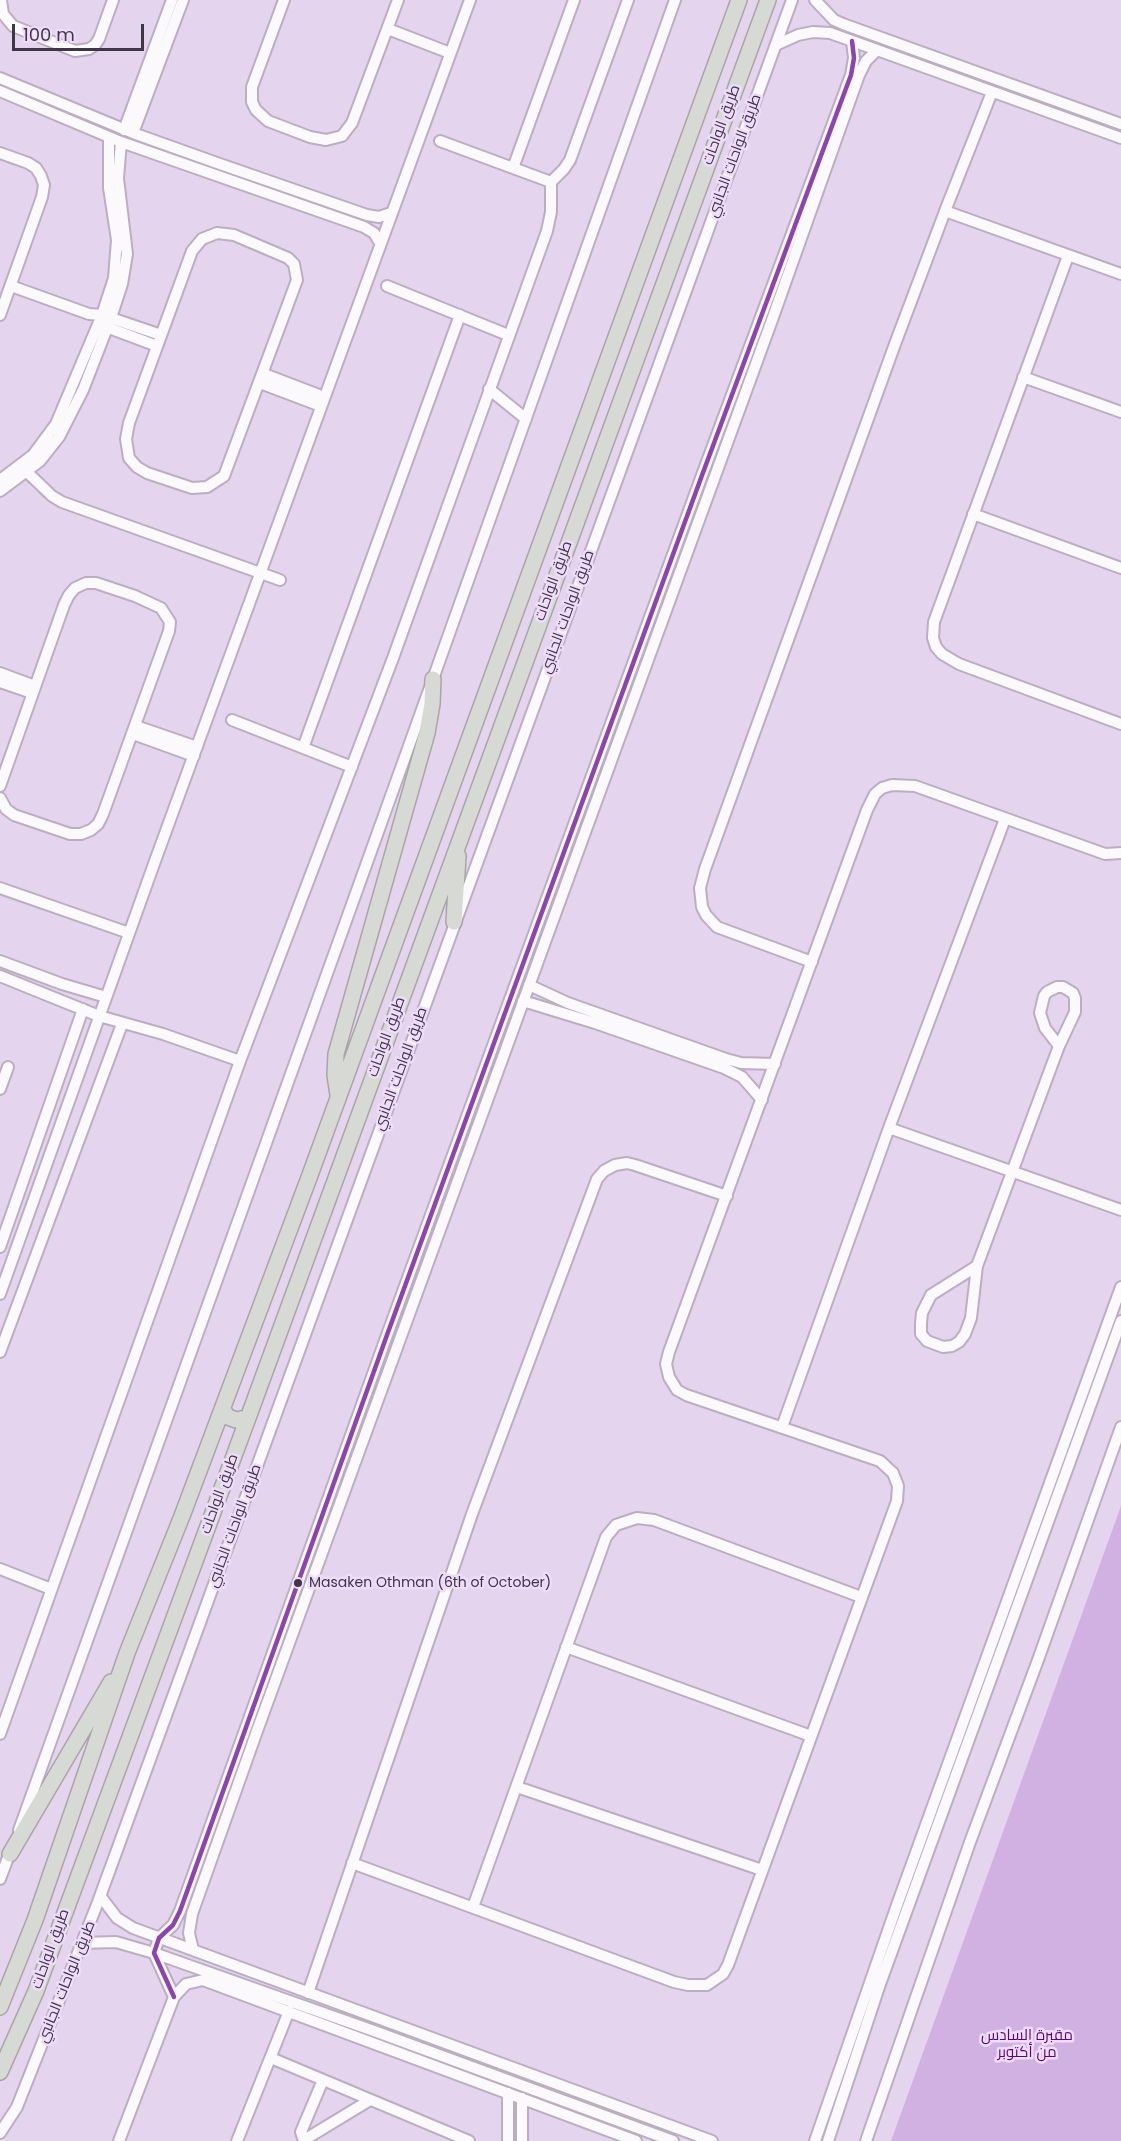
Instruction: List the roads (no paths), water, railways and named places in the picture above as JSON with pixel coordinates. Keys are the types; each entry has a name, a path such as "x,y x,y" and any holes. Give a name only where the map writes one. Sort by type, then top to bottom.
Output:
{"highway":[{"name":"طريق الواحات","path":"0,2007 35,1920 127,1653 222,1410 740,0"},
{"name":"طريق الواحات","path":"0,2072 36,1991 768,0"},
{"path":"338,1096 335,1075 336,1054 427,733 433,679"},
{"path":"454,922 459,840"},
{"path":"222,1410 228,1417 236,1420 248,1418"},
{"path":"10,1854 127,1653"}],"street":[{"path":"1,0 3,14 13,26 75,51 89,49 95,45 113,0"},
{"path":"128,132 172,0"},
{"path":"128,132 183,0"},
{"path":"284,0 252,87 252,102 256,110 268,121 310,137 326,140 334,139 348,130 355,117 398,0"},
{"path":"0,1294 129,933 470,0"},
{"path":"513,168 574,0"},
{"path":"0,1734 240,1061 393,658 547,231 551,212 551,182 570,160 628,0"},
{"path":"0,1879 433,679 675,0"},
{"name":"طريق الواحات الجانبي","path":"0,2133 16,2107 100,1897 792,0"},
{"path":"815,0 834,20 1121,124"},
{"path":"830,33 834,20"},
{"path":"388,29 450,53"},
{"path":"776,45 798,35 813,32 830,33 1121,138"},
{"path":"174,1997 154,1953 159,1938 169,1930 177,1918 244,1750 400,1341 713,483 851,75 854,58 852,41"},
{"path":"193,1950 189,1933 192,1914 244,1750 387,1335 700,478 862,69 872,54 878,50"},
{"path":"922,66 926,54"},
{"path":"0,78 84,119 110,138 121,142 166,152 367,216 379,217 391,213"},
{"path":"0,91 128,132 166,152 364,227 374,233 380,243"},
{"path":"812,962 717,927 702,907 700,888 945,211 992,93"},
{"path":"1045,111 1049,99"},
{"path":"0,491 27,472 50,450 67,424 105,321 118,253 109,188 110,138"},
{"path":"440,141 551,182"},
{"path":"0,480 33,455 50,435 122,284 127,254 118,178 121,142"},
{"path":"0,153 36,168 44,185 42,197 0,315"},
{"path":"945,211 1121,274"},
{"path":"217,233 243,239 288,258 294,264 297,272 296,284 262,378 226,472 220,481 207,487 192,488 147,473 129,458 126,439 129,423 192,251 202,239 217,233"},
{"path":"1068,256 934,622 933,638 942,654 959,664 1121,724"},
{"path":"10,286 159,340"},
{"path":"387,286 508,335"},
{"path":"303,748 460,315"},
{"path":"1023,377 1121,412"},
{"path":"262,378 323,401"},
{"path":"489,389 526,419"},
{"path":"27,472 52,496 62,502 280,580"},
{"path":"700,478 713,483"},
{"path":"974,514 1121,568"},
{"path":"0,786 64,605 75,588 86,583 96,583 161,608 170,622 169,632 104,814 98,824 81,834 70,834 23,818 6,809 0,798"},
{"path":"0,673 33,690"},
{"path":"0,682 33,690"},
{"path":"232,720 352,767"},
{"path":"134,730 195,752"},
{"path":"352,1863 674,1982 698,1986 715,1981 723,1974 897,1501 896,1481 887,1466 879,1461 677,1390 667,1370 669,1352 870,801 882,788 904,784 915,786 1105,854 1121,853"},
{"path":"782,1427 889,1128 1005,819"},
{"path":"0,888 129,933"},
{"path":"0,961 62,984 106,997"},
{"path":"0,976 99,1016 163,1034 240,1061"},
{"path":"529,985 579,1007 726,1059 741,1063 775,1064"},
{"path":"977,1266 931,1295 922,1313 921,1323 921,1334 927,1341 934,1345 952,1346 959,1342 965,1334 971,1317 977,1266 1076,1005 1072,993 1063,987 1047,992 1040,1013 1045,1028 1059,1046"},
{"path":"523,1000 724,1068 742,1077 762,1100"},
{"path":"0,1247 83,1009"},
{"path":"0,1353 122,1024"},
{"path":"0,1089 8,1067"},
{"path":"889,1128 1121,1210"},
{"path":"453,1159 465,1163"},
{"path":"308,1993 472,1514 597,1179 604,1171 615,1165 627,1163 727,1196"},
{"path":"815,2141 1084,1405 1121,1287"},
{"path":"1084,1405 1121,1321"},
{"path":"387,1335 400,1341"},
{"path":"866,2141 970,1842 1121,1427"},
{"path":"473,1907 606,1537 616,1526 629,1519 654,1520 861,1597"},
{"path":"0,1569 51,1589"},
{"path":"566,1647 811,1736"},
{"path":"516,1786 762,1870"},
{"path":"100,1897 111,1912 133,1928 712,2141"},
{"path":"127,1944 133,1928"},
{"path":"82,1943 105,1941 127,1944 154,1953 673,2141"},
{"path":"119,2141 174,1997 186,1984 203,1980 636,2141"},
{"path":"828,2141 875,1982"},
{"path":"237,2141 289,2011"},
{"path":"374,2031 378,2018"},
{"path":"271,2058 469,2141"},
{"path":"323,2080 302,2132 303,2138 309,2137 370,2100"},
{"path":"508,2093 508,2141"},
{"path":"522,2098 522,2141"}],"place":[{"name":"Masaken Othman (6th of October)","path":"298,1583"}],"park label":[{"name":"مقبرة السادس من أكتوبر","path":"1027,2044"}]}
